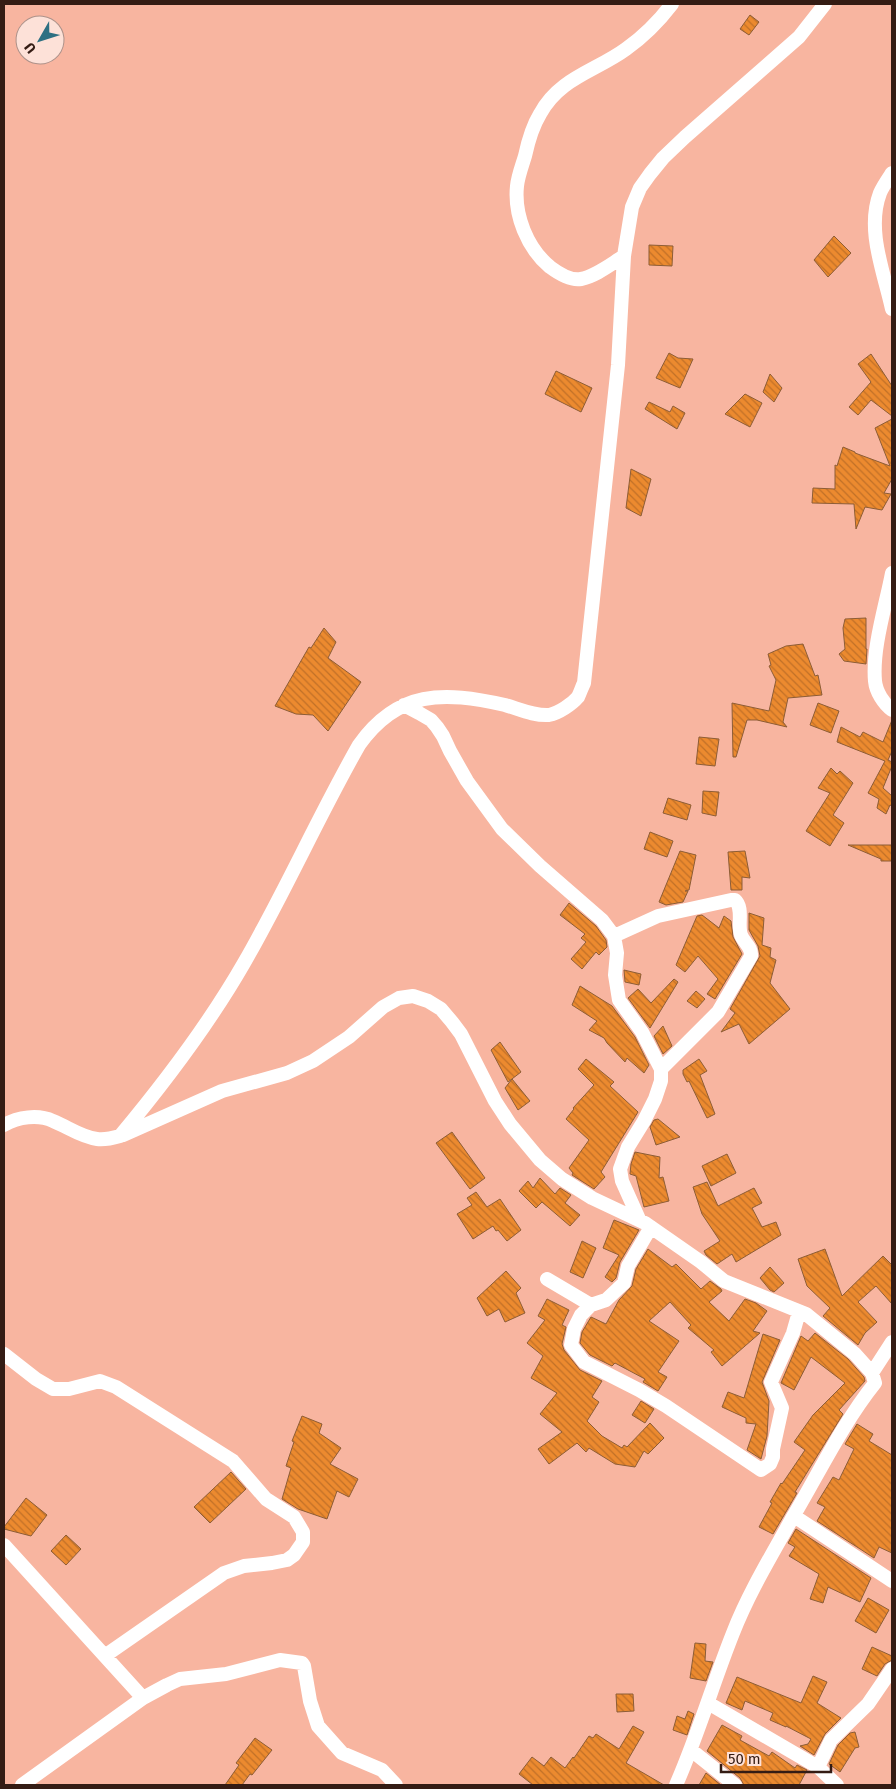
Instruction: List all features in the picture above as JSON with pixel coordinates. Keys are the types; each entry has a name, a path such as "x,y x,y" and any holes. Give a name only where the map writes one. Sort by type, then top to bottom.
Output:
{"street":[{"path":"624,256 579,280 561,275 542,260 529,243 520,220 517,186 528,141 540,113 556,92 570,80 626,49 646,32 672,4"},
{"path":"120,1136 140,1113 193,1041 243,964 359,745 371,728 404,705 429,697 472,698 545,715 565,708 578,696 584,682 618,365 626,234 632,207 640,188 663,158 799,37 825,4"},
{"path":"892,173 880,193 875,222 877,245 892,309"},
{"path":"892,573 876,651 875,682 884,704 892,710"},
{"path":"404,705 431,720 437,727 467,781 502,829 540,866 602,920 614,936 617,953 615,975 619,1000 642,1032 662,1069 661,1082 655,1099 628,1147 620,1168 622,1181 645,1223"},
{"path":"614,936 658,916 732,900 735,900 739,905 741,933 751,951 751,956 718,1012 662,1069"},
{"path":"4,1125 11,1121 30,1117 52,1120 75,1132 97,1139 120,1136 222,1091 287,1073 304,1065 349,1037 384,1007 399,998 413,996 428,1001 441,1009 452,1022 461,1034 495,1102 510,1124 540,1160 562,1179 592,1198 645,1223 701,1262 724,1281 806,1314 855,1354 872,1373 875,1383 822,1464 753,1590 734,1630 691,1750 676,1785"},
{"path":"645,1223 628,1266 624,1283 606,1300 591,1304 581,1315 574,1329 571,1346 584,1362 666,1406 761,1470 770,1464 773,1456 782,1408 771,1382 793,1333 799,1312"},
{"path":"547,1279 591,1304"},
{"path":"872,1373 892,1342"},
{"path":"4,1354 36,1379 53,1389 69,1389 100,1381 116,1387 233,1461 266,1499 294,1517 303,1532 303,1542 294,1556 272,1563 244,1566 224,1573 106,1655"},
{"path":"794,1516 892,1581"},
{"path":"4,1545 106,1655 143,1698"},
{"path":"22,1785 143,1698 180,1679 226,1674 280,1660 304,1666 310,1701 318,1726 342,1753 382,1770 396,1785"},
{"path":"818,1767 832,1740 868,1704 892,1668"},
{"path":"708,1704 818,1767 837,1785"},
{"path":"691,1750 735,1785"}],"building":[{"path":"750,15 759,22 749,35 740,29"},
{"path":"834,236 851,253 828,277 814,260"},
{"path":"649,245 673,246 672,266 649,265"},
{"path":"669,353 678,358 693,359 680,388 656,378"},
{"path":"871,354 892,386 892,416 871,400 858,415 849,407 871,382 858,364"},
{"path":"556,371 592,388 581,412 545,394"},
{"path":"770,374 782,388 774,402 763,392"},
{"path":"745,394 762,403 750,427 725,414"},
{"path":"649,402 670,412 673,406 685,413 677,429 645,409"},
{"path":"892,419 892,479 884,493 891,494 882,510 865,507 856,529 854,504 812,503 813,488 835,489 835,465 837,466 843,447 890,466 875,428"},
{"path":"631,469 651,479 641,516 626,508"},
{"path":"866,618 866,664 844,661 839,654 845,649 843,628 845,619"},
{"path":"324,628 336,642 328,658 361,682 328,731 313,715 296,714 275,706 309,647 311,648"},
{"path":"803,644 815,676 818,675 822,695 788,698 783,722 787,727 757,720 747,720 736,757 733,757 732,703 769,711 776,680 769,666 771,665 768,654 786,646"},
{"path":"818,703 839,711 831,733 810,725"},
{"path":"892,720 892,751 888,760 892,762 892,766 883,788 892,796 892,806 890,805 886,814 877,808 879,799 868,793 885,761 837,742 841,727 860,737 863,732 883,742"},
{"path":"699,737 719,739 715,766 696,764"},
{"path":"831,768 837,774 840,771 853,783 833,815 844,823 830,846 806,831 830,793 818,788"},
{"path":"703,791 719,792 716,816 702,813"},
{"path":"668,798 691,805 687,820 663,813"},
{"path":"650,832 673,841 667,857 644,849"},
{"path":"848,845 892,845 892,861 881,861 881,859"},
{"path":"680,851 696,855 689,890 685,891 688,891 683,902 666,905 659,902"},
{"path":"745,851 750,878 742,877 742,890 731,890 728,852"},
{"path":"569,903 596,926 606,940 607,947 599,955 596,952 582,969 571,959 586,942 581,938 585,934 560,915"},
{"path":"749,913 764,918 762,945 771,948 770,957 776,960 770,983 790,1009 749,1044 739,1024 721,1032 735,1013 730,1009 760,956 758,946 749,930"},
{"path":"702,915 719,928 724,916 731,921 733,937 742,954 715,999 707,994 718,979 698,956 685,972 676,965 697,916"},
{"path":"624,970 641,974 639,985 625,982"},
{"path":"674,979 678,982 650,1028 628,998 638,989 651,1003"},
{"path":"580,986 612,1006 635,1037 649,1065 644,1073 627,1058 625,1062 604,1038 589,1030 597,1021 572,1005"},
{"path":"696,991 705,999 697,1008 687,1001"},
{"path":"663,1026 672,1046 663,1054 654,1036"},
{"path":"500,1042 521,1072 508,1082 491,1050"},
{"path":"586,1059 614,1082 610,1086 638,1112 601,1172 605,1177 594,1189 572,1175 573,1173 569,1168 589,1140 566,1119 573,1108 594,1085 578,1069"},
{"path":"699,1059 707,1071 700,1075 715,1114 707,1118 689,1081 687,1082 683,1074 683,1070"},
{"path":"512,1079 530,1101 518,1110 505,1088"},
{"path":"658,1119 680,1137 656,1145 650,1127 654,1120"},
{"path":"452,1132 485,1178 470,1189 436,1143"},
{"path":"635,1152 660,1157 659,1178 663,1177 669,1201 644,1207 636,1176 630,1174"},
{"path":"727,1154 736,1173 711,1186 702,1166"},
{"path":"540,1178 555,1194 560,1188 571,1195 565,1203 580,1215 570,1226 542,1202 536,1208 519,1191 528,1181 533,1188"},
{"path":"707,1182 718,1206 754,1188 762,1203 752,1208 762,1227 776,1222 781,1235 736,1262 732,1254 717,1264 704,1251 720,1241 702,1214 693,1187"},
{"path":"476,1192 487,1207 500,1199 521,1230 507,1241 493,1226 473,1239 457,1214 472,1205 467,1198"},
{"path":"614,1220 639,1230 620,1262 616,1278 612,1282 605,1277 619,1255 603,1248"},
{"path":"582,1241 596,1248 583,1278 570,1272"},
{"path":"648,1249 672,1267 676,1264 701,1289 710,1281 721,1289 722,1291 709,1302 729,1321 745,1299 756,1303 767,1311 753,1331 760,1333 722,1366 711,1352 714,1350 688,1328 691,1325 670,1302 649,1321 679,1341 658,1372 667,1377 658,1391 643,1382 645,1379 615,1363 612,1366 590,1355 580,1343 582,1332 591,1317 606,1324 619,1300 632,1286 636,1269"},
{"path":"825,1249 842,1296 883,1256 892,1265 892,1304 876,1286 858,1302 877,1322 865,1333 858,1345 823,1316 830,1308 807,1286 798,1259"},
{"path":"770,1267 784,1283 774,1292 760,1278"},
{"path":"506,1271 521,1288 516,1293 525,1313 505,1322 499,1309 487,1316 477,1298"},
{"path":"547,1299 569,1310 562,1325 566,1327 562,1344 564,1350 580,1370 602,1381 592,1397 599,1402 587,1421 602,1436 622,1448 624,1445 627,1447 650,1423 664,1438 648,1454 644,1451 635,1467 615,1464 589,1448 586,1452 577,1443 549,1464 538,1449 562,1432 540,1414 557,1393 531,1378 543,1356 527,1343 545,1320 538,1316"},
{"path":"815,1333 848,1359 864,1377 865,1381 839,1410 843,1414 795,1492 797,1493 773,1534 759,1527 781,1483 805,1450 794,1442 813,1415 845,1383 811,1357 794,1390 781,1383 801,1336 808,1341"},
{"path":"763,1334 780,1340 762,1382 769,1401 767,1436 761,1459 747,1450 756,1424 746,1423 746,1418 722,1407 728,1392 744,1398"},
{"path":"641,1401 654,1409 645,1423 632,1415"},
{"path":"302,1416 322,1424 319,1433 341,1448 330,1464 358,1479 349,1497 337,1491 327,1519 298,1509 282,1499 291,1468 286,1466 294,1442 292,1441"},
{"path":"857,1424 873,1434 869,1441 892,1455 892,1553 879,1547 874,1558 817,1521 825,1507 817,1503 833,1477 839,1480 854,1449 845,1444"},
{"path":"231,1472 246,1489 210,1523 194,1507"},
{"path":"26,1498 47,1515 31,1536 4,1529"},
{"path":"796,1529 871,1578 860,1602 828,1587 823,1603 810,1599 819,1574 789,1556 795,1547 788,1543"},
{"path":"66,1535 81,1549 66,1565 51,1551"},
{"path":"868,1598 889,1610 876,1633 855,1621"},
{"path":"695,1643 706,1644 705,1661 713,1662 706,1681 690,1678"},
{"path":"872,1647 892,1656 892,1660 885,1664 877,1676 862,1669"},
{"path":"813,1676 827,1682 817,1703 841,1718 825,1734 814,1755 800,1746 808,1744 811,1739 770,1720 773,1713 745,1701 742,1710 726,1703 737,1677 801,1703"},
{"path":"616,1694 633,1694 634,1711 617,1712"},
{"path":"688,1711 694,1714 687,1735 673,1730 677,1716 685,1719"},
{"path":"722,1725 742,1736 740,1740 769,1756 772,1752 795,1768 797,1765 807,1770 799,1785 744,1785 740,1778 707,1751"},
{"path":"633,1726 644,1732 626,1763 664,1785 533,1785 519,1774 532,1757 544,1766 551,1757 565,1768 589,1736 593,1738 596,1734 619,1749"},
{"path":"855,1732 859,1747 855,1748 840,1772 829,1764 838,1745 850,1733"},
{"path":"255,1738 272,1750 242,1785 225,1785 239,1765 236,1763"},
{"path":"706,1773 721,1785 699,1785"}]}
